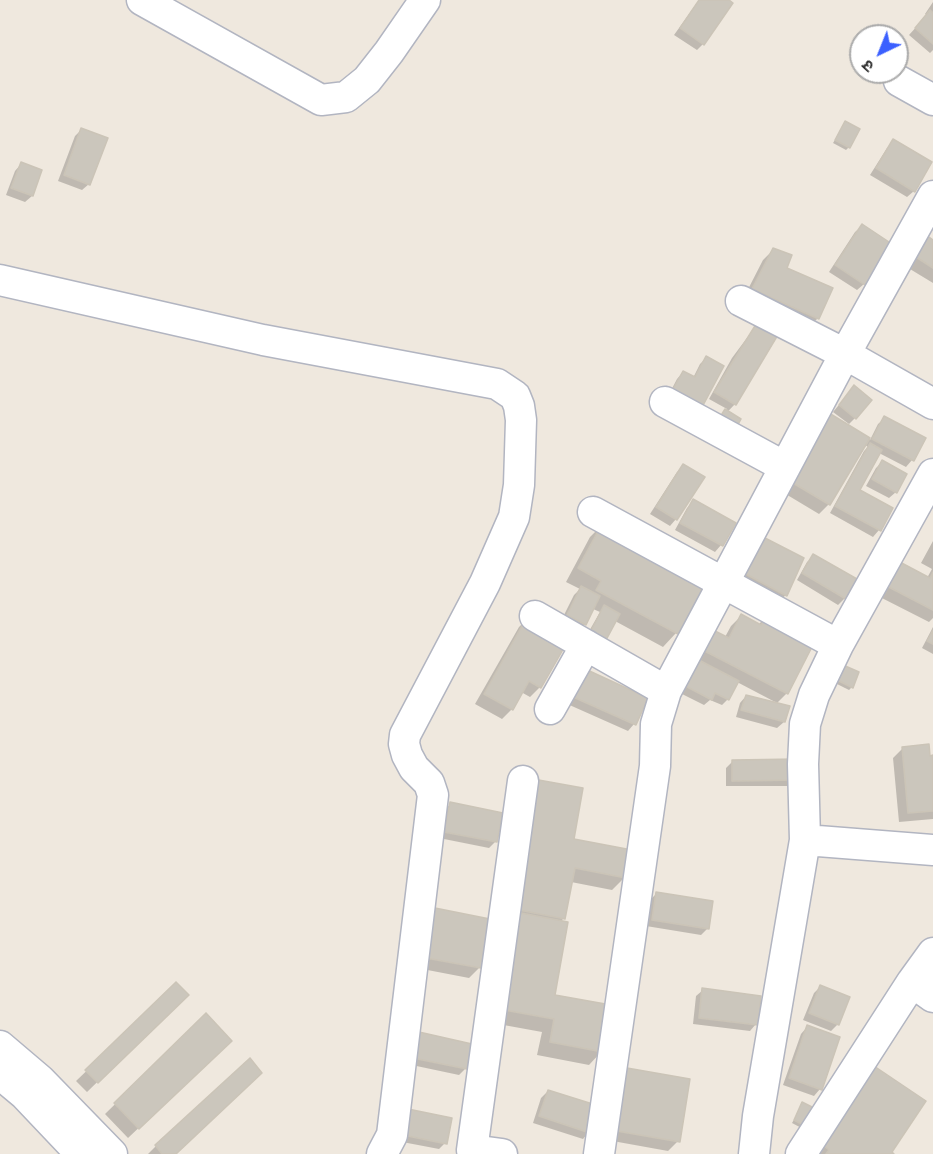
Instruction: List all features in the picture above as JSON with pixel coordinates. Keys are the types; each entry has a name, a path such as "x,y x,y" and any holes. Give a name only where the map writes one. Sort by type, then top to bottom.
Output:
{"street":[{"path":"142,0 321,100 346,97 367,80 424,0"},
{"path":"904,84 933,100"},
{"path":"599,1154 655,766 656,724 666,691 845,354 933,196"},
{"path":"0,280 263,340 484,381 497,384 515,396 521,420 519,485 514,517 485,583 408,727 404,744 411,761 429,783 433,795 392,1135 382,1154"},
{"path":"741,301 845,354 933,405"},
{"path":"665,402 785,467"},
{"path":"754,1154 758,1116 806,840 803,764 806,724 814,695 838,645 933,474"},
{"path":"593,512 838,645"},
{"path":"535,616 666,691"},
{"path":"550,709 586,645"},
{"path":"502,1154 472,1152 523,781"},
{"path":"806,840 933,850"},
{"path":"801,1154 922,989 933,952"},
{"path":"2,1057 24,1094 81,1154"},
{"path":"2,1057 40,1080 112,1154"}],"building":[{"path":"699,0 729,0 733,3 704,45 680,28"},
{"path":"930,10 933,13 933,44 915,28"},
{"path":"845,121 860,129 850,148 835,140"},
{"path":"81,128 108,138 90,185 64,175"},
{"path":"893,139 932,162 915,192 876,168"},
{"path":"21,162 42,170 33,196 11,188"},
{"path":"862,224 892,244 865,285 835,265"},
{"path":"926,235 933,240 933,268 913,255"},
{"path":"773,248 792,255 787,268 833,288 819,319 752,289"},
{"path":"758,321 779,333 736,405 714,392"},
{"path":"706,356 724,366 700,411 671,393 683,371 695,377"},
{"path":"854,385 872,400 856,419 839,405"},
{"path":"725,409 741,419 734,432 717,422"},
{"path":"829,413 870,438 830,505 788,480"},
{"path":"884,416 926,438 914,461 872,439"},
{"path":"870,443 882,450 860,490 893,508 881,531 835,506"},
{"path":"882,460 907,474 897,493 872,479"},
{"path":"683,464 705,477 677,520 656,507"},
{"path":"693,499 736,523 723,546 680,523"},
{"path":"603,522 708,579 678,634 596,590 601,581 578,568"},
{"path":"765,538 804,558 787,596 746,574"},
{"path":"813,554 857,579 846,599 802,573"},
{"path":"896,560 930,578 933,572 933,610 883,584"},
{"path":"581,586 600,596 586,625 567,615"},
{"path":"604,605 620,614 605,642 590,633"},
{"path":"741,614 761,625 767,614 816,639 788,694 695,646 705,626 729,638"},
{"path":"528,615 569,639 541,688 529,681 513,710 484,694"},
{"path":"933,630 933,644 927,641"},
{"path":"691,656 739,681 729,700 715,693 712,700 678,682"},
{"path":"843,665 859,672 853,688 837,680"},
{"path":"583,668 648,698 636,725 571,696"},
{"path":"746,695 790,706 785,722 741,710"},
{"path":"929,744 930,756 933,755 933,811 908,813 902,747"},
{"path":"797,759 797,780 732,781 732,760"},
{"path":"533,779 583,788 574,839 632,850 626,878 575,868 565,919 509,908"},
{"path":"450,802 503,813 497,842 444,832"},
{"path":"656,892 713,901 709,929 652,920"},
{"path":"435,908 490,919 481,968 426,958"},
{"path":"516,912 568,922 555,995 611,1005 603,1052 550,1042 554,1019 499,1009"},
{"path":"176,982 189,995 98,1083 85,1070"},
{"path":"820,985 850,997 839,1025 809,1013"},
{"path":"702,988 761,996 758,1025 699,1018"},
{"path":"206,1013 232,1041 139,1129 114,1103"},
{"path":"807,1025 840,1037 822,1090 789,1078"},
{"path":"419,1032 472,1044 467,1069 413,1058"},
{"path":"250,1058 262,1073 176,1154 162,1154 155,1145"},
{"path":"874,1066 926,1101 892,1152 894,1154 826,1154 829,1150 822,1144"},
{"path":"627,1068 690,1079 680,1142 617,1131"},
{"path":"548,1090 599,1106 590,1133 539,1116"},
{"path":"802,1102 820,1111 811,1129 794,1120"},
{"path":"408,1109 452,1118 447,1144 403,1135"}]}
